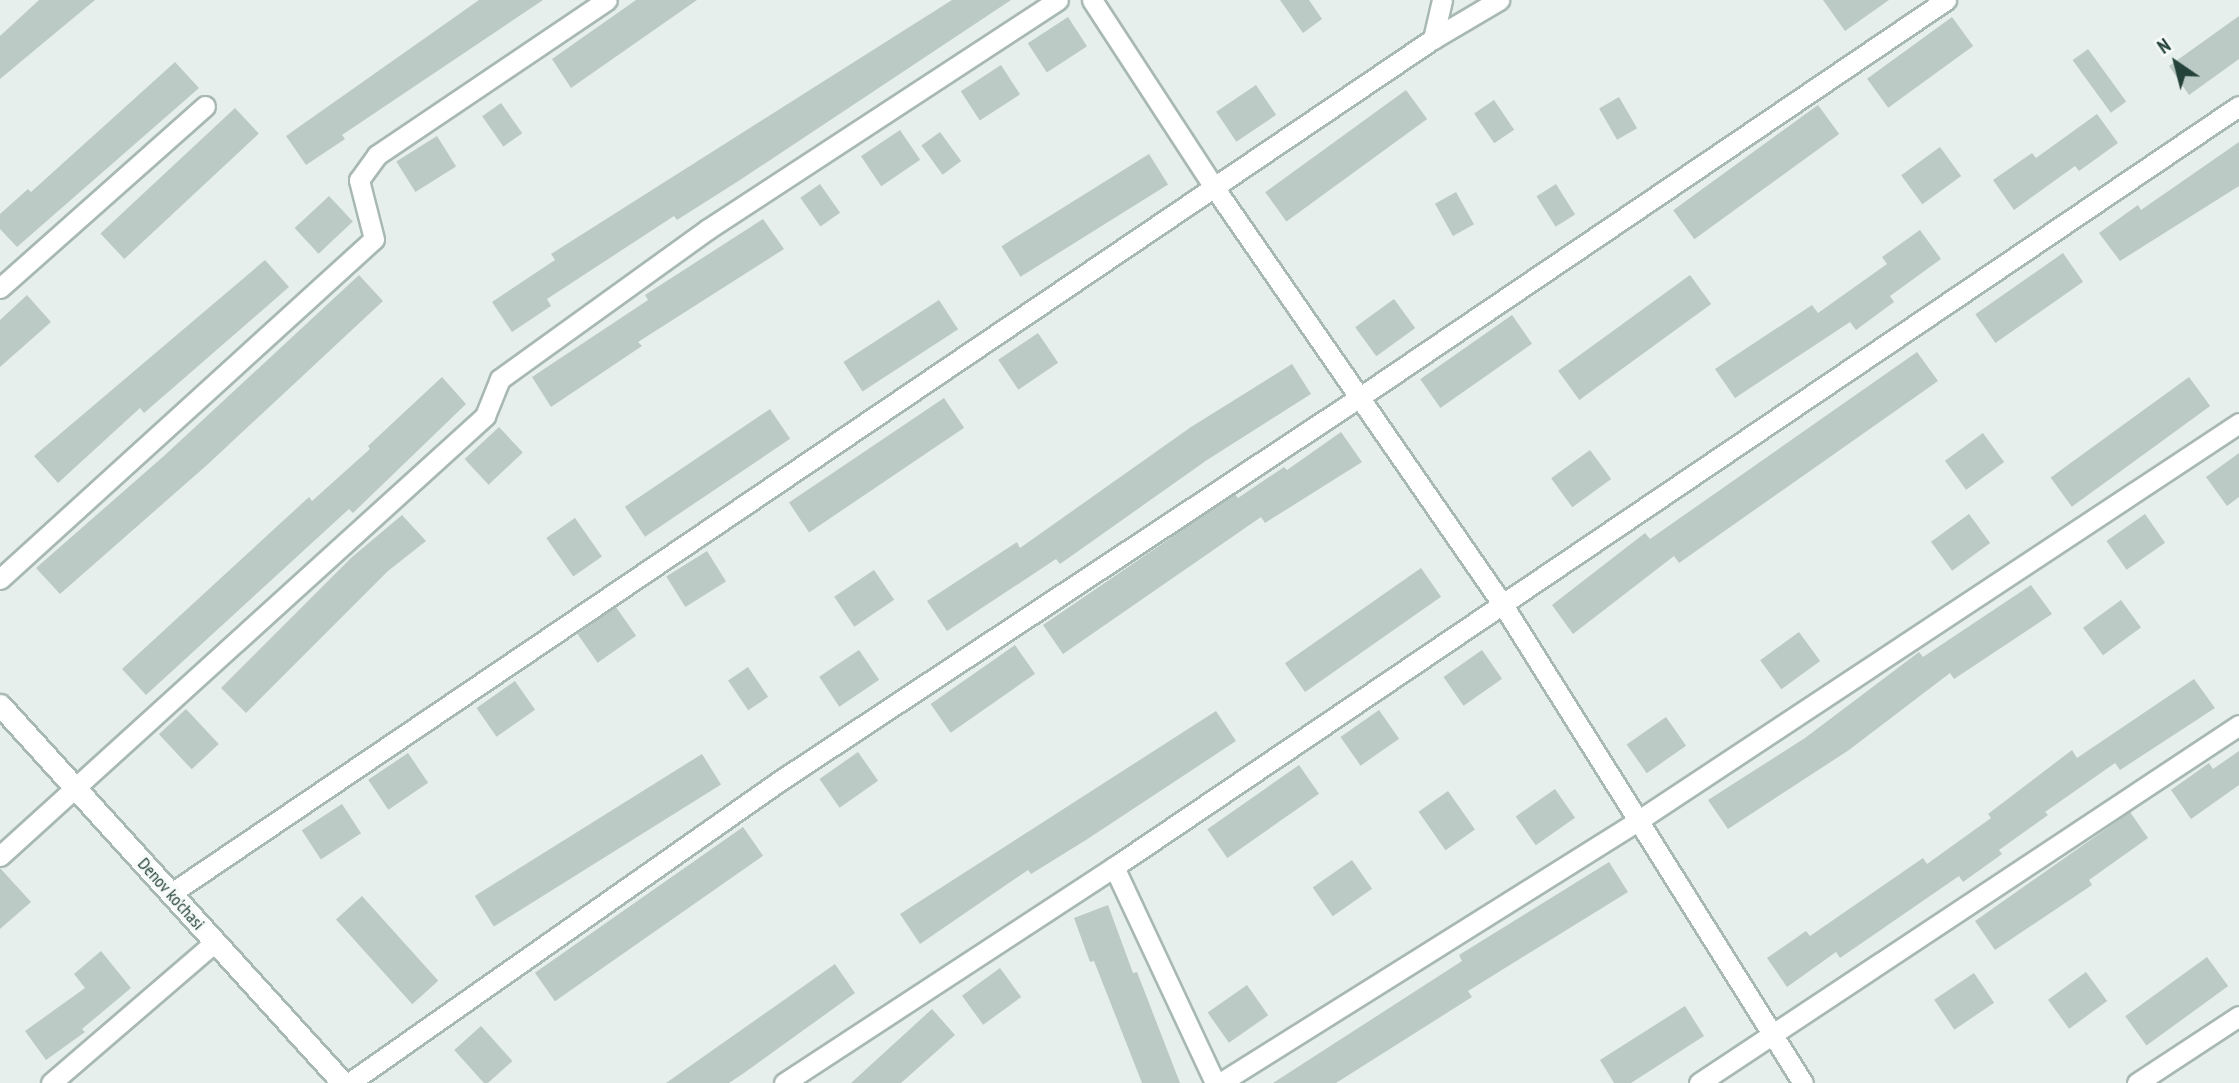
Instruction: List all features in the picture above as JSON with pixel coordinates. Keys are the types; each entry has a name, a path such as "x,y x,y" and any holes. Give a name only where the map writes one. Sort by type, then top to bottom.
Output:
{"street":[{"path":"0,579 374,239 359,180 377,155 607,0"},
{"path":"0,856 76,790 485,416 500,379 708,229 1058,0"},
{"path":"1092,0 1216,190 1503,605 1636,822 1803,1083"},
{"path":"1433,39 1442,0"},
{"path":"170,894 1216,190 1433,39 1499,0"},
{"path":"349,1083 778,782 1360,397 1946,0"},
{"path":"0,288 205,106"},
{"path":"793,1080 1503,605 2239,106"},
{"path":"1114,867 1217,1083 1636,822 2239,423"},
{"name":"Denov ko'chasi","path":"0,705 343,1083"},
{"path":"1699,1083 2239,725"},
{"path":"51,1083 214,943"},
{"path":"2137,1083 2239,1016"}],"building":[{"path":"39,0 95,0 0,79 0,36"},
{"path":"479,0 543,0 342,135 345,139 306,165 286,136"},
{"path":"636,0 697,0 571,88 552,59"},
{"path":"952,0 1011,0 740,180 677,220 674,216 547,299 551,306 512,332 492,302 555,260 551,254"},
{"path":"1280,0 1309,0 1322,19 1303,33"},
{"path":"1823,0 1889,0 1845,31"},
{"path":"2239,16 2239,59 2189,95 2169,66"},
{"path":"1068,17 1087,46 1047,72 1028,43"},
{"path":"1952,17 1973,46 1888,108 1867,79"},
{"path":"2088,49 2126,102 2111,113 2073,60"},
{"path":"175,62 199,88 17,247 0,229 0,214 28,189 31,192"},
{"path":"1001,65 1020,94 980,120 961,91"},
{"path":"1256,85 1276,115 1236,142 1216,112"},
{"path":"1406,90 1427,119 1286,221 1265,192"},
{"path":"1619,97 1637,128 1617,140 1599,108"},
{"path":"1494,100 1514,130 1494,143 1474,113"},
{"path":"501,103 522,133 503,147 482,116"},
{"path":"1818,105 1839,134 1694,239 1673,210"},
{"path":"235,108 259,134 124,259 100,233"},
{"path":"2097,114 2118,143 2079,171 2075,166 2014,210 1993,180 2032,153 2036,158"},
{"path":"900,130 920,160 881,186 861,156"},
{"path":"940,132 961,161 943,175 921,146"},
{"path":"437,136 456,167 415,192 396,161"},
{"path":"2239,142 2239,186 2120,261 2099,233 2138,205 2141,210"},
{"path":"1940,147 1961,176 1922,204 1901,175"},
{"path":"1149,154 1168,185 1021,277 1001,246"},
{"path":"820,184 840,213 820,226 800,198"},
{"path":"1556,184 1575,215 1556,227 1536,196"},
{"path":"1456,192 1474,224 1453,236 1435,204"},
{"path":"329,196 353,222 318,254 295,228"},
{"path":"763,219 784,249 638,342 642,346 551,407 532,377 648,300 645,295"},
{"path":"1920,230 1941,259 1890,296 1894,302 1856,330 1850,322 1735,398 1715,369 1812,305 1818,313 1887,264 1882,257"},
{"path":"2063,253 2083,282 1995,343 1975,314"},
{"path":"265,260 289,287 144,413 140,408 58,483 34,456"},
{"path":"359,275 383,301 207,465 60,594 36,568 165,455"},
{"path":"1690,275 1711,304 1579,400 1558,371"},
{"path":"27,295 51,322 0,367 0,320"},
{"path":"1394,299 1415,328 1376,356 1355,327"},
{"path":"939,300 958,329 862,391 843,362"},
{"path":"1512,315 1532,344 1440,408 1420,379"},
{"path":"1038,333 1058,363 1018,390 998,360"},
{"path":"1917,352 1938,381 1679,563 1674,556 1573,634 1552,605 1645,533 1650,539"},
{"path":"1292,364 1311,394 1207,460 1060,564 1056,559 947,631 927,601 1017,542 1020,548 1191,427"},
{"path":"442,377 466,404 353,513 349,509 146,695 122,669 309,497 312,501 370,449 368,446"},
{"path":"2189,377 2210,406 2072,507 2051,478"},
{"path":"944,398 964,428 809,532 789,503"},
{"path":"770,409 790,439 645,537 625,507"},
{"path":"499,427 523,453 488,485 465,459"},
{"path":"1341,432 1362,462 1265,523 1261,517 1063,654 1043,625 1235,494 1238,498 1284,467 1287,470"},
{"path":"1983,433 2004,462 1966,490 1945,461"},
{"path":"1590,450 1611,479 1572,507 1551,478"},
{"path":"2239,453 2239,497 2227,506 2206,477"},
{"path":"1969,514 1990,543 1952,571 1931,542"},
{"path":"2145,514 2165,543 2127,570 2106,541"},
{"path":"402,515 426,541 388,571 246,713 221,688 351,558"},
{"path":"575,518 602,557 573,577 546,538"},
{"path":"707,551 726,582 685,607 666,576"},
{"path":"1421,568 1441,597 1305,692 1285,663"},
{"path":"874,570 894,600 854,627 834,597"},
{"path":"2031,585 2052,614 1954,679 1950,673 1849,750 1728,829 1708,800 1805,738 1919,652 1923,657"},
{"path":"2121,600 2141,628 2103,655 2083,628"},
{"path":"616,607 636,636 598,663 577,634"},
{"path":"1799,632 1820,661 1781,689 1760,660"},
{"path":"1015,645 1035,674 951,733 931,704"},
{"path":"859,650 879,680 839,707 819,677"},
{"path":"1482,650 1502,679 1464,706 1443,677"},
{"path":"748,667 768,697 748,710 728,680"},
{"path":"2194,679 2215,708 2120,770 2115,763 2045,812 2048,815 1999,850 2002,854 1963,882 1959,876 1840,958 1836,952 1787,987 1767,958 1806,931 1810,936 1923,858 1927,864 1991,818 1988,814 2072,750 2077,758"},
{"path":"515,681 535,710 497,737 476,708"},
{"path":"186,709 219,744 192,769 159,734"},
{"path":"1379,710 1399,739 1361,766 1340,737"},
{"path":"1216,711 1236,741 1086,840 1031,874 1028,870 920,944 900,914"},
{"path":"1666,717 1686,746 1647,773 1627,745"},
{"path":"2239,751 2239,785 2191,819 2171,790 2209,763 2213,769"},
{"path":"858,752 878,781 840,808 819,779"},
{"path":"408,753 428,783 388,810 368,780"},
{"path":"702,754 721,785 494,927 475,896"},
{"path":"1299,765 1319,794 1227,858 1207,829"},
{"path":"1555,789 1575,818 1536,845 1516,817"},
{"path":"1448,791 1475,830 1445,850 1419,812"},
{"path":"342,804 361,833 321,859 302,830"},
{"path":"2130,812 2148,838 2089,880 2092,885 1995,950 1975,921"},
{"path":"743,827 763,856 555,1001 535,973"},
{"path":"1352,860 1372,889 1333,916 1313,888"},
{"path":"1609,862 1628,892 1468,991 1472,997 1336,1083 1273,1083 1462,961 1459,955"},
{"path":"0,868 31,902 0,929"},
{"path":"362,896 438,981 412,1004 336,919"},
{"path":"1108,905 1133,973 1137,972 1180,1083 1142,1083 1094,961 1090,962 1074,918"},
{"path":"101,951 131,988 82,1029 85,1032 46,1060 25,1031 85,988 74,974"},
{"path":"2207,957 2228,986 2146,1045 2125,1016"},
{"path":"835,964 855,993 744,1073 729,1083 666,1083"},
{"path":"1000,968 1021,997 983,1025 962,996"},
{"path":"2086,972 2107,1001 2069,1029 2048,1000"},
{"path":"1974,973 1994,1003 1954,1030 1934,1000"},
{"path":"1247,985 1268,1015 1229,1043 1208,1013"},
{"path":"1685,1006 1704,1036 1631,1083 1614,1083 1600,1060"},
{"path":"932,1009 955,1035 901,1083 851,1083"},
{"path":"481,1026 512,1061 488,1083 484,1083 454,1050"}]}
